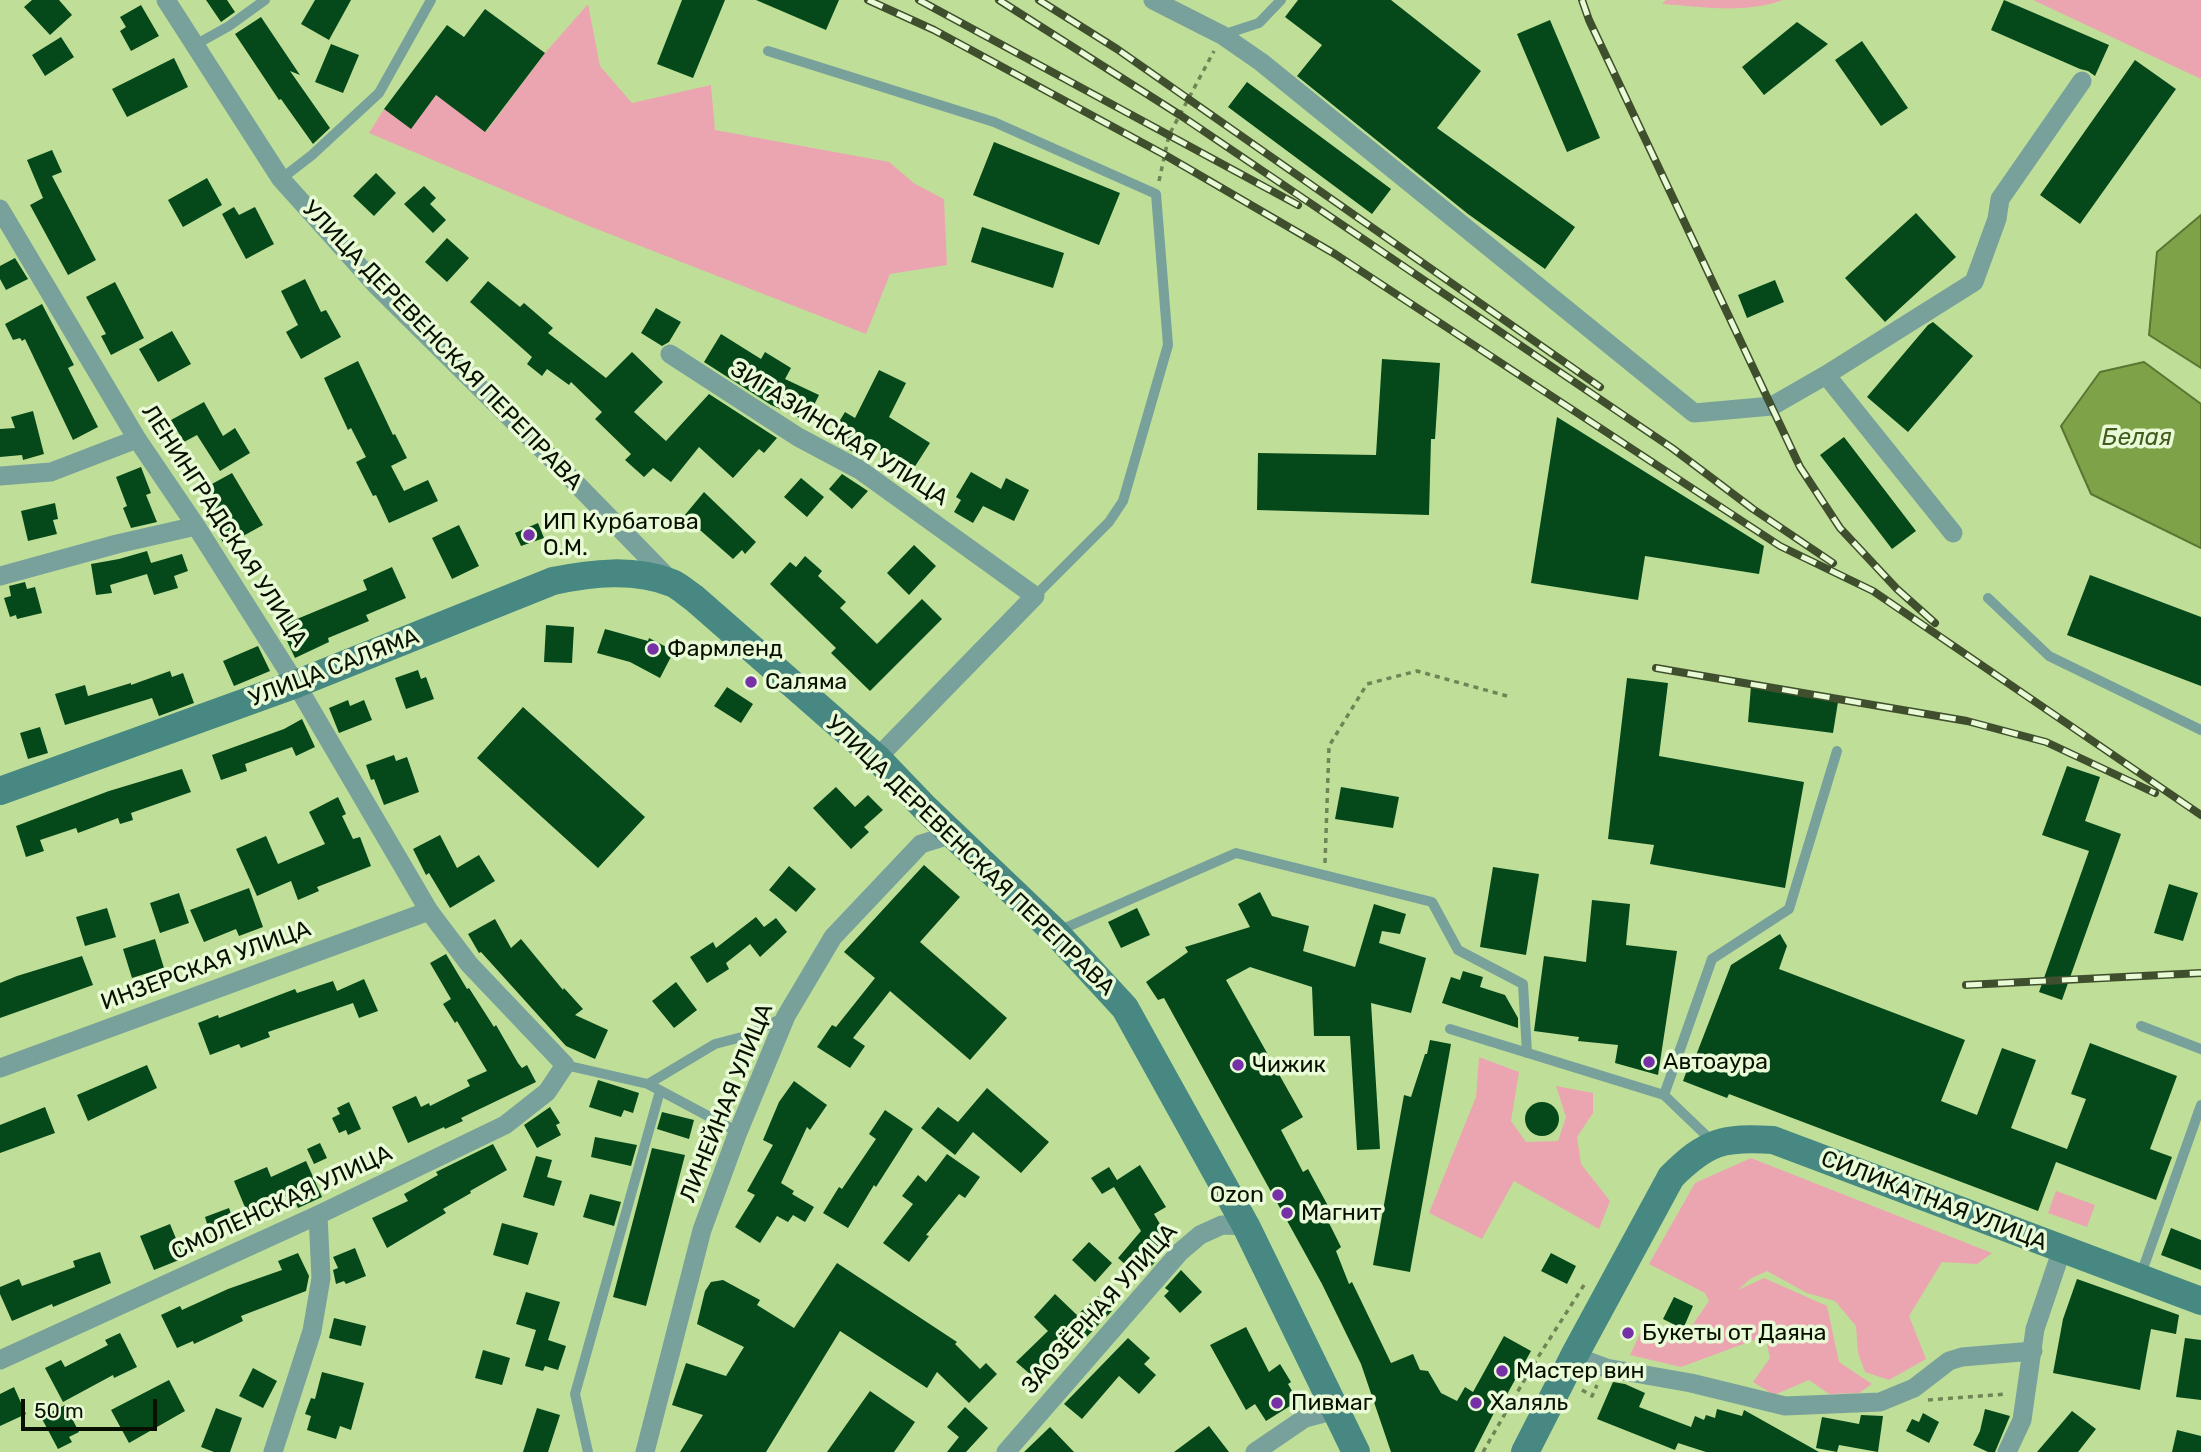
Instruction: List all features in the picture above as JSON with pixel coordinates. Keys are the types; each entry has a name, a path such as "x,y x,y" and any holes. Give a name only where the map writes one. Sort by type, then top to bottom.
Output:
{"street":[{"name":"УЛИЦА ДЕРЕВЕНСКАЯ ПЕРЕПРАВА","path":"166,0 281,179 376,285 561,468 672,583 694,598 877,758 1055,933 1125,1009 1246,1226 1356,1452"},
{"path":"1153,0 1222,35 1261,62 1694,413 1772,406 1974,282 1997,219 2000,199 2082,81"},
{"name":"ЛЕНИНГРАДСКАЯ УЛИЦА","path":"0,209 6,231 296,684 429,911 469,964 565,1065"},
{"name":"ЗИГАЗИНСКАЯ УЛИЦА","path":"670,355 799,438 860,470 1035,596"},
{"path":"1826,375 1954,533"},
{"path":"0,476 51,472 137,439"},
{"path":"0,576 196,526"},
{"name":"УЛИЦА САЛЯМА","path":"0,790 296,684 554,581 585,575 626,572 672,583"},
{"path":"877,758 1035,596"},
{"name":"ЛИНЕЙНАЯ УЛИЦА","path":"645,1452 702,1230 738,1132 786,1016 833,937 921,844 953,834"},
{"name":"ИНЗЕРСКАЯ УЛИЦА","path":"0,1068 429,911"},
{"name":"СМОЛЕНСКАЯ УЛИЦА","path":"0,1360 318,1215 505,1125 548,1092 565,1065"},
{"name":"СИЛИКАТНАЯ УЛИЦА","path":"1525,1452 1671,1177 1689,1159 1714,1143 1741,1138 1773,1140 2201,1301"},
{"path":"273,1452 312,1331 321,1278 318,1215"},
{"name":"ЗАОЗЁРНАЯ УЛИЦА","path":"1006,1452 1180,1252 1200,1235 1222,1225 1246,1226"},
{"path":"2007,1452 2022,1420 2039,1312 2062,1249"},
{"path":"1574,1356 1606,1368 1691,1383 1785,1406 1880,1402 1914,1388 1949,1361 1962,1357 2033,1351"},
{"path":"1255,1452 1305,1418 1336,1410"}],"lane":[{"path":"195,45 229,26 265,0"},
{"path":"281,179 312,155 379,93 431,0"},
{"path":"1222,35 1259,23 1282,0"},
{"path":"768,51 994,122 1156,194 1168,345 1123,501 1109,522 1035,596"},
{"path":"1988,598 2049,656 2201,730"},
{"path":"1664,1095 1712,960 1789,909 1837,751"},
{"path":"1055,933 1236,853 1432,902 1458,950 1523,984 1527,1053"},
{"path":"648,1084 715,1044 742,1037 786,1016"},
{"path":"2141,1026 2201,1049"},
{"path":"1450,1029 1664,1095 1714,1143"},
{"path":"565,1065 648,1084 738,1132"},
{"path":"588,1452 575,1394 660,1091"},
{"path":"2140,1278 2201,1105"}],"path":[{"path":"1156,194 1169,135 1222,35"},
{"path":"1325,875 1329,746 1367,684 1417,671 1507,696"},
{"path":"1483,1452 1584,1285"},
{"path":"1533,1366 1545,1371"},
{"path":"1577,1387 1592,1396"},
{"path":"1921,1401 2028,1392"}],"shaded area":[{"path":"1666,0 1783,0 1754,7 1723,8 1662,4"},
{"path":"2033,0 2201,0 2201,79"},
{"path":"588,4 600,66 632,103 711,85 715,130 889,162 915,184 944,199 947,265 890,274 866,334 589,226 369,133 384,109 411,128 436,95 486,132 545,53"},
{"path":"1479,1057 1519,1072 1511,1121 1526,1142 1558,1141 1566,1117 1556,1086 1593,1093 1593,1113 1577,1137 1581,1164 1610,1201 1599,1229 1514,1181 1482,1239 1429,1213 1476,1097"},
{"path":"1751,1158 1992,1253 1977,1264 1942,1262 1909,1316 1926,1359 1889,1380 1865,1372 1858,1353 1856,1326 1835,1301 1807,1293 1767,1271 1750,1279 1738,1290 1764,1278 1827,1306 1839,1362 1872,1384 1859,1393 1829,1394 1809,1380 1774,1395 1753,1382 1770,1358 1765,1336 1681,1367 1630,1355 1643,1327 1682,1340 1709,1301 1705,1293 1649,1264 1695,1183"},
{"path":"2056,1191 2095,1205 2087,1227 2048,1213"}],"water":[{"name":"Белая","path":"2201,215 2201,368 2149,335 2157,252"},
{"name":"Белая","path":"2144,362 2201,404 2201,548 2091,494 2061,426 2100,372"}],"building":[{"path":"32,0 59,0 72,15 50,35 24,7"},
{"path":"206,0 227,0 235,12 221,22"},
{"path":"315,0 351,0 329,40 301,24"},
{"path":"682,0 725,0 693,78 657,64"},
{"path":"756,0 839,0 826,30"},
{"path":"1298,0 1391,0 1481,71 1437,128 1575,227 1545,269 1468,214 1297,76 1322,45 1285,17"},
{"path":"2004,0 2109,45 2095,76 1991,30"},
{"path":"141,5 159,36 131,51 120,31 126,27 120,17"},
{"path":"485,9 545,53 485,132 436,95 411,129 384,109 447,25 464,37"},
{"path":"261,17 300,75 290,71 330,128 313,144 281,99 279,100 235,34"},
{"path":"1550,20 1600,138 1567,152 1517,34"},
{"path":"1797,22 1828,44 1764,95 1742,67"},
{"path":"61,37 74,57 45,76 32,55"},
{"path":"1862,41 1908,108 1881,126 1835,60"},
{"path":"331,44 359,55 343,93 315,82"},
{"path":"174,58 188,87 127,117 112,89"},
{"path":"2135,60 2176,89 2080,224 2040,195"},
{"path":"1247,82 1391,189 1372,214 1228,107"},
{"path":"994,142 1120,193 1099,245 973,195"},
{"path":"52,150 62,172 52,176 96,260 68,275 30,205 43,198 27,160"},
{"path":"376,173 396,193 374,216 353,196"},
{"path":"207,178 222,205 183,227 168,200"},
{"path":"424,186 436,198 430,204 446,220 433,233 404,204"},
{"path":"234,207 239,215 255,207 274,244 246,259 222,214"},
{"path":"1916,213 1956,257 1885,322 1845,278"},
{"path":"982,227 1064,253 1053,288 971,262"},
{"path":"447,238 469,258 447,282 425,262"},
{"path":"15,258 28,279 6,290 0,279 0,266"},
{"path":"305,279 321,312 326,310 341,337 301,359 286,332 298,325 281,291"},
{"path":"1775,280 1784,302 1747,318 1738,295"},
{"path":"488,281 520,307 524,303 553,328 548,333 606,378 632,352 663,382 634,412 666,441 709,394 777,438 764,453 759,449 733,478 699,447 671,482 653,468 644,477 625,460 631,454 595,419 602,412 571,382 569,385 547,369 542,376 527,364 532,357 470,302"},
{"path":"115,282 144,338 111,355 101,336 106,334 86,297"},
{"path":"42,304 74,365 68,368 98,427 73,440 25,339 13,340 5,324"},
{"path":"656,308 681,322 669,342 662,346 641,333"},
{"path":"1933,322 1973,356 1908,432 1867,397"},
{"path":"172,331 191,364 158,382 139,349"},
{"path":"721,334 761,359 765,352 791,368 785,379 819,395 806,421 771,405 704,362"},
{"path":"1382,359 1440,363 1435,439 1431,439 1429,515 1257,510 1258,453 1376,455"},
{"path":"358,361 393,435 395,434 407,458 391,466 404,491 428,480 438,501 389,523 356,462 366,457 351,428 348,430 324,378"},
{"path":"879,370 906,383 889,417 930,443 912,471 863,439 855,453 829,438 845,412 855,418"},
{"path":"204,402 223,436 235,428 250,453 220,471 197,435 184,442 171,420"},
{"path":"33,411 44,454 23,460 22,455 0,457 0,429 15,428 11,417"},
{"path":"1557,417 1764,546 1759,574 1645,556 1638,600 1531,583"},
{"path":"1844,437 1916,531 1892,549 1820,455"},
{"path":"141,467 151,493 146,495 157,522 131,528 123,508 127,506 116,477"},
{"path":"971,472 1001,489 1006,478 1029,490 1014,521 983,506 973,523 954,512 961,500 956,497"},
{"path":"232,473 263,525 225,546 208,517 213,515 199,491"},
{"path":"842,474 868,491 852,509 829,489"},
{"path":"801,478 824,497 807,517 784,497"},
{"path":"704,492 756,542 745,554 742,550 733,559 684,516"},
{"path":"55,503 58,519 53,520 57,534 28,541 21,511"},
{"name":"ИП Курбатова О.М.","path":"538,523 544,538 521,546 515,533"},
{"path":"459,525 479,566 452,579 432,538"},
{"path":"914,545 936,566 909,595 887,573"},
{"path":"147,551 151,563 182,554 188,571 174,576 178,588 154,595 147,574 110,585 112,593 96,595 91,564"},
{"path":"805,556 822,571 818,576 846,602 840,608 877,644 922,599 942,619 870,691 831,653 836,648 770,584 790,562 796,567"},
{"path":"392,567 406,598 366,615 369,621 328,638 329,642 295,658 280,626 367,590 363,580"},
{"path":"2090,575 2201,617 2201,686 2067,635"},
{"path":"25,582 27,589 35,587 42,613 17,619 16,615 10,617 4,598 11,596 9,586"},
{"path":"546,625 574,627 572,663 544,662"},
{"path":"605,629 648,641 649,638 674,651 660,678 630,662 597,653"},
{"path":"258,646 270,671 234,686 223,661"},
{"path":"418,670 421,679 426,677 434,699 406,709 395,678"},
{"path":"170,671 172,677 183,673 194,703 159,716 152,698 65,725 55,694 85,685 88,696"},
{"path":"1627,678 1668,683 1659,756 1804,782 1785,888 1650,864 1654,845 1608,839"},
{"path":"1751,686 1838,702 1833,733 1748,722"},
{"path":"727,687 753,704 741,723 714,706"},
{"path":"348,700 350,706 364,700 372,720 339,733 329,708"},
{"path":"523,707 645,817 598,868 477,758"},
{"path":"302,719 315,747 296,756 292,747 245,764 247,771 221,780 212,755 284,729"},
{"path":"40,727 48,753 28,759 20,733"},
{"path":"394,755 396,761 407,757 419,792 384,805 366,765"},
{"path":"2067,766 2100,777 2085,821 2121,834 2062,1000 2039,992 2089,851 2042,835"},
{"path":"182,769 191,792 131,813 133,820 120,824 118,818 78,833 76,828 40,840 44,851 26,857 16,826 109,791"},
{"path":"836,787 855,807 868,795 883,810 864,827 869,832 851,849 813,808"},
{"path":"1341,787 1399,797 1393,828 1335,819"},
{"path":"338,797 346,814 342,816 353,839 360,837 371,866 317,887 319,891 298,900 291,881 257,896 236,849 266,836 278,864 325,844 309,812"},
{"path":"440,835 457,868 479,855 495,881 450,908 429,873 426,875 413,849"},
{"path":"924,865 960,897 920,942 1007,1018 970,1060 890,991 853,1038 865,1046 850,1068 817,1047 832,1025 836,1027 875,978 844,952"},
{"path":"789,866 816,889 796,912 769,890"},
{"path":"1493,867 1539,874 1526,955 1480,947"},
{"path":"2169,884 2198,893 2183,941 2154,933"},
{"path":"249,888 263,927 239,936 236,929 204,942 190,910"},
{"path":"1260,892 1272,916 1309,926 1303,951 1355,967 1374,904 1406,914 1400,934 1382,931 1379,943 1426,958 1411,1013 1371,1003 1380,1149 1357,1150 1350,1036 1314,1036 1312,987 1250,967 1226,980 1303,1117 1281,1130 1303,1172 1308,1169 1333,1215 1327,1219 1341,1247 1336,1251 1349,1284 1352,1282 1391,1363 1413,1354 1420,1370 1428,1371 1441,1393 1457,1401 1465,1387 1473,1392 1504,1336 1531,1351 1500,1407 1498,1405 1474,1452 1391,1452 1361,1364 1322,1284 1164,998 1158,1000 1146,982 1188,952 1185,947 1250,927 1238,904"},
{"path":"179,893 189,923 160,933 150,903"},
{"path":"1592,900 1630,904 1626,945 1677,951 1658,1075 1615,1063 1618,1045 1578,1041 1579,1037 1534,1031 1544,956 1586,962"},
{"path":"107,908 116,937 85,946 76,917"},
{"path":"1137,908 1150,935 1121,948 1108,922"},
{"path":"756,917 764,927 776,918 787,932 760,957 750,944 726,963 729,969 707,983 690,957 713,942 716,948"},
{"path":"495,919 511,948 521,939 563,990 564,988 583,1009 575,1015 608,1030 595,1059 566,1046 481,952 479,953 468,934"},
{"path":"1780,934 1787,946 1779,969 1965,1040 1941,1101 1977,1115 2002,1048 2036,1060 2011,1128 2067,1149 2086,1099 2071,1094 2090,1043 2177,1076 2150,1149 2172,1157 2156,1200 2056,1162 2038,1211 1729,1094 1727,1098 1683,1081 1692,1056 1695,1058 1731,965"},
{"path":"155,939 164,968 132,978 123,949"},
{"path":"446,954 467,989 469,988 494,1027 496,1025 518,1063 522,1068 527,1065 536,1082 461,1118 463,1121 408,1143 392,1107 416,1096 421,1107 429,1103 430,1106 470,1086 467,1080 487,1071 457,1021 455,1023 443,1004 451,999 430,963"},
{"path":"82,956 93,985 0,1018 0,983"},
{"path":"1463,971 1483,977 1480,987 1505,995 1518,1018 1518,1028 1442,1003 1451,977 1460,980"},
{"path":"364,979 378,1011 359,1018 353,1003 268,1032 270,1037 241,1048 239,1044 210,1055 198,1023 218,1015 219,1018 295,989 297,993 333,981 337,991"},
{"path":"676,982 697,1010 674,1028 652,1001"},
{"path":"1430,1040 1451,1044 1410,1272 1373,1265 1404,1095 1411,1097"},
{"path":"147,1065 157,1088 88,1121 77,1095"},
{"path":"598,1080 639,1093 633,1113 624,1110 621,1117 589,1107"},
{"path":"794,1081 827,1105 810,1130 807,1127 781,1183 794,1191 792,1194 814,1207 805,1222 793,1215 788,1222 777,1216 760,1243 735,1227 755,1195 747,1191 773,1145 763,1140 779,1102"},
{"path":"987,1088 1049,1142 1021,1173 973,1132 955,1155 921,1128 938,1107 958,1122"},
{"path":"349,1102 361,1129 348,1135 346,1130 339,1133 332,1118 340,1114 337,1108"},
{"path":"1542,1102 1554,1107 1559,1119 1554,1131 1542,1136 1530,1131 1525,1119 1530,1107"},
{"path":"45,1107 55,1133 0,1153 0,1125"},
{"path":"550,1107 560,1123 556,1125 561,1135 537,1148 524,1125"},
{"path":"885,1110 913,1129 848,1228 823,1213 839,1187 842,1189 876,1139 869,1134"},
{"path":"662,1112 694,1120 689,1139 657,1129"},
{"path":"595,1137 637,1145 631,1166 591,1157"},
{"path":"320,1143 327,1158 314,1164 307,1149"},
{"path":"493,1144 507,1170 443,1209 446,1213 387,1248 372,1218 408,1201 404,1194 438,1175 436,1172"},
{"path":"652,1148 685,1155 646,1306 613,1297"},
{"path":"947,1154 980,1177 965,1198 959,1194 926,1235 929,1236 909,1262 883,1243 913,1204 902,1196 918,1175 926,1182"},
{"path":"536,1156 552,1160 547,1177 562,1181 554,1206 523,1197"},
{"path":"306,1161 322,1197 298,1208 292,1194 247,1212 234,1181 267,1167 271,1177"},
{"path":"1140,1165 1166,1207 1154,1214 1169,1239 1161,1249 1164,1252 1148,1270 1143,1264 1135,1273 1118,1258 1141,1231 1114,1187 1102,1194 1091,1178 1109,1167 1117,1180"},
{"path":"590,1194 621,1202 614,1226 583,1217"},
{"path":"229,1208 237,1231 212,1240 205,1217"},
{"path":"502,1223 538,1233 528,1265 493,1255"},
{"path":"170,1224 184,1258 154,1270 140,1236"},
{"path":"2171,1228 2201,1240 2201,1270 2161,1255"},
{"path":"1089,1242 1112,1263 1095,1282 1072,1260"},
{"path":"355,1248 366,1276 346,1284 344,1281 336,1284 333,1270 338,1268 333,1257"},
{"path":"100,1252 111,1283 12,1321 0,1294 0,1287 19,1279 22,1286 75,1267 73,1261"},
{"path":"298,1253 309,1276 306,1291 241,1316 243,1321 194,1344 193,1341 177,1348 161,1315 180,1306 182,1310 228,1289 282,1270 278,1261"},
{"path":"1551,1253 1576,1266 1567,1284 1541,1271"},
{"path":"837,1263 957,1342 955,1344 980,1369 986,1363 997,1374 969,1403 937,1372 927,1388 840,1331 766,1452 680,1452 703,1415 672,1405 686,1363 726,1376 744,1347 697,1324 705,1291 711,1282 723,1280 760,1300 757,1305 794,1328"},
{"path":"1181,1270 1202,1292 1180,1313 1164,1296 1169,1291 1165,1288"},
{"path":"2077,1279 2179,1315 2176,1334 2151,1329 2140,1390 2053,1373 2063,1319"},
{"path":"526,1292 560,1302 548,1340 566,1346 558,1370 545,1366 543,1371 525,1366 536,1330 516,1324"},
{"path":"1055,1294 1077,1315 1098,1296 1112,1311 1074,1350 1068,1350 1037,1380 1016,1362 1048,1331 1034,1317"},
{"path":"1674,1297 1693,1306 1683,1329 1663,1319"},
{"path":"334,1318 366,1326 361,1346 329,1338"},
{"path":"1246,1327 1269,1372 1280,1364 1298,1401 1266,1421 1255,1404 1246,1410 1210,1345"},
{"path":"120,1333 137,1367 114,1378 113,1375 63,1402 45,1368 61,1360 65,1367 108,1345 105,1340"},
{"path":"1128,1338 1150,1358 1144,1364 1156,1375 1139,1394 1119,1376 1082,1419 1064,1404"},
{"path":"2185,1338 2201,1340 2201,1400 2176,1397"},
{"path":"483,1350 510,1358 502,1385 475,1378"},
{"path":"253,1368 277,1381 263,1408 239,1396"},
{"path":"322,1372 364,1383 351,1430 340,1426 336,1439 307,1430 311,1416 305,1414 311,1398 315,1399"},
{"path":"169,1380 185,1411 129,1443 111,1410"},
{"path":"1613,1382 1645,1393 1639,1407 1691,1427 1695,1416 1704,1420 1706,1415 1715,1418 1717,1409 1742,1416 1744,1410 1819,1452 1706,1452 1678,1443 1675,1450 1597,1419"},
{"path":"14,1387 26,1414 0,1426 0,1394"},
{"path":"870,1391 915,1422 894,1452 827,1452"},
{"path":"65,1405 79,1432 69,1437 72,1442 58,1449 41,1417"},
{"path":"965,1407 988,1428 966,1452 947,1452 959,1437 947,1427"},
{"path":"216,1408 242,1418 230,1452 214,1452 201,1447"},
{"path":"537,1408 560,1415 548,1452 523,1452"},
{"path":"1985,1409 2010,1416 1995,1452 1988,1452 1973,1445 1980,1431"},
{"path":"2072,1411 2096,1429 2078,1452 2037,1452"},
{"path":"1923,1413 1939,1422 1929,1443 1906,1431 1912,1419 1919,1422"},
{"path":"1861,1415 1883,1416 1878,1452 1839,1445 1837,1452 1816,1448 1822,1417 1859,1424"},
{"path":"1209,1426 1229,1452 1174,1452"},
{"path":"1050,1427 1074,1452 1024,1452"},
{"path":"2177,1430 2201,1436 2201,1452 2172,1452"}],"railway":[{"path":"868,0 934,30 1165,155 1335,254 1780,546 1873,591 2201,815"},
{"path":"919,0 1298,205"},
{"path":"999,0 1180,115 1672,448 1753,509 1833,563"},
{"path":"1039,0 1117,49 1600,387"},
{"path":"1582,0 1589,20 1800,467 1840,528 1897,589 1935,623"},
{"path":"1656,668 1967,721 2046,742 2155,793"},
{"path":"1966,985 2201,973"}],"place":[{"name":"ИП Курбатова О.М.","path":"529,535"},
{"name":"Фармленд","path":"653,649"},
{"name":"Саляма","path":"751,682"},
{"name":"Автоаура","path":"1649,1062"},
{"name":"Чижик","path":"1238,1065"},
{"name":"Ozon","path":"1278,1195"},
{"name":"Магнит","path":"1287,1213"},
{"name":"Букеты от Даяна","path":"1628,1333"},
{"name":"Мастер вин","path":"1502,1371"},
{"name":"Пивмаг","path":"1277,1403"},
{"name":"Халяль","path":"1476,1403"}]}
